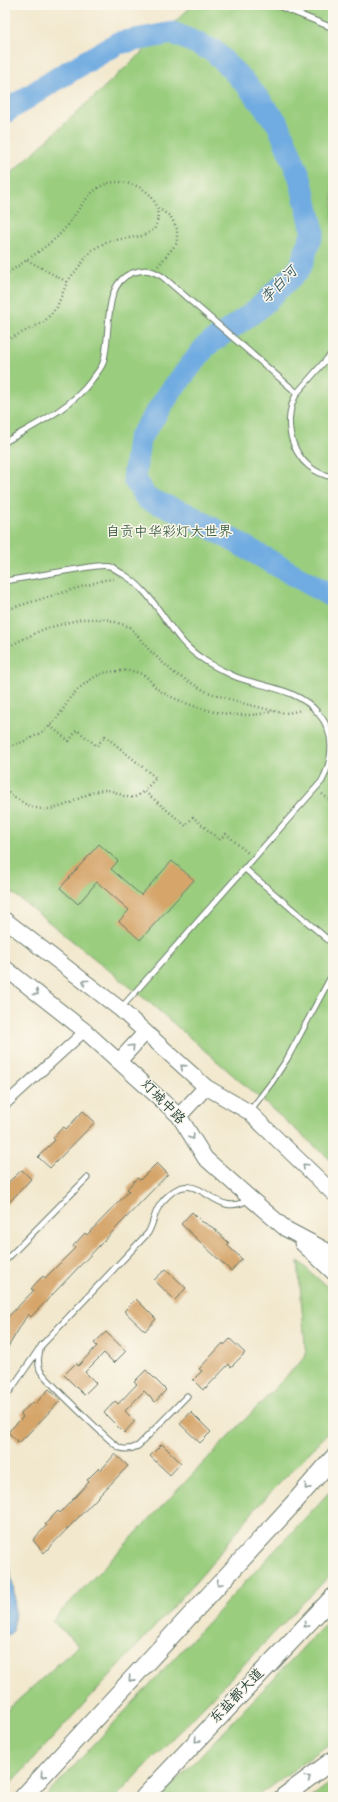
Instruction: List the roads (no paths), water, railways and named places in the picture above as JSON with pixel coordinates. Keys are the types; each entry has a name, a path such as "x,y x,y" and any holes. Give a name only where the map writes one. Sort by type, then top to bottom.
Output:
{"highway":[{"path":"23,1797 292,1505 333,1458"},
{"name":"东盐都大道","path":"144,1797 333,1597"},
{"path":"283,1797 333,1760"}],"main road":[{"path":"5,920 120,1010 206,1087 248,1112 332,1192"},
{"name":"灯城中路","path":"5,968 85,1031 179,1116 205,1158 250,1198 286,1229 333,1254"},
{"path":"119,1061 145,1033"},
{"path":"179,1116 206,1087"},
{"path":"286,1229 333,1272"}],"street":[{"path":"5,1104 85,1031"}],"lane":[{"path":"276,5 333,28"},
{"path":"5,442 71,402 89,382 102,364 107,343 111,298 118,282 129,274 142,269 154,271 163,277 188,297 297,393"},
{"path":"333,352 297,393 288,418 291,439 301,458 319,472 333,477"},
{"path":"5,581 91,567 110,566 129,578 148,594 179,637 200,658 235,676 300,698 312,706 326,724 332,747 326,772 316,788 120,1010"},
{"path":"244,868 333,944"},
{"path":"248,1112 272,1082 287,1059 333,973"},
{"path":"5,1261 87,1178"},
{"path":"5,1398 41,1346 148,1233 156,1210 173,1192 182,1188 196,1188 202,1190 219,1202 231,1206 240,1204 250,1198"},
{"path":"41,1346 38,1362 43,1374 120,1448 130,1449 138,1446 187,1396"}],"water":[{"path":"5,1554 13,1582 15,1612 13,1631 5,1637"}],"waterway":[{"name":"李白河","path":"5,112 58,78 118,43 173,33 214,51 247,85 278,124 300,178 313,231 300,268 258,309 206,346 171,391 139,439 134,479 147,499 187,514 333,597"}],"park label":[{"name":"自贡中华彩灯大世界","path":"169,533"}]}
